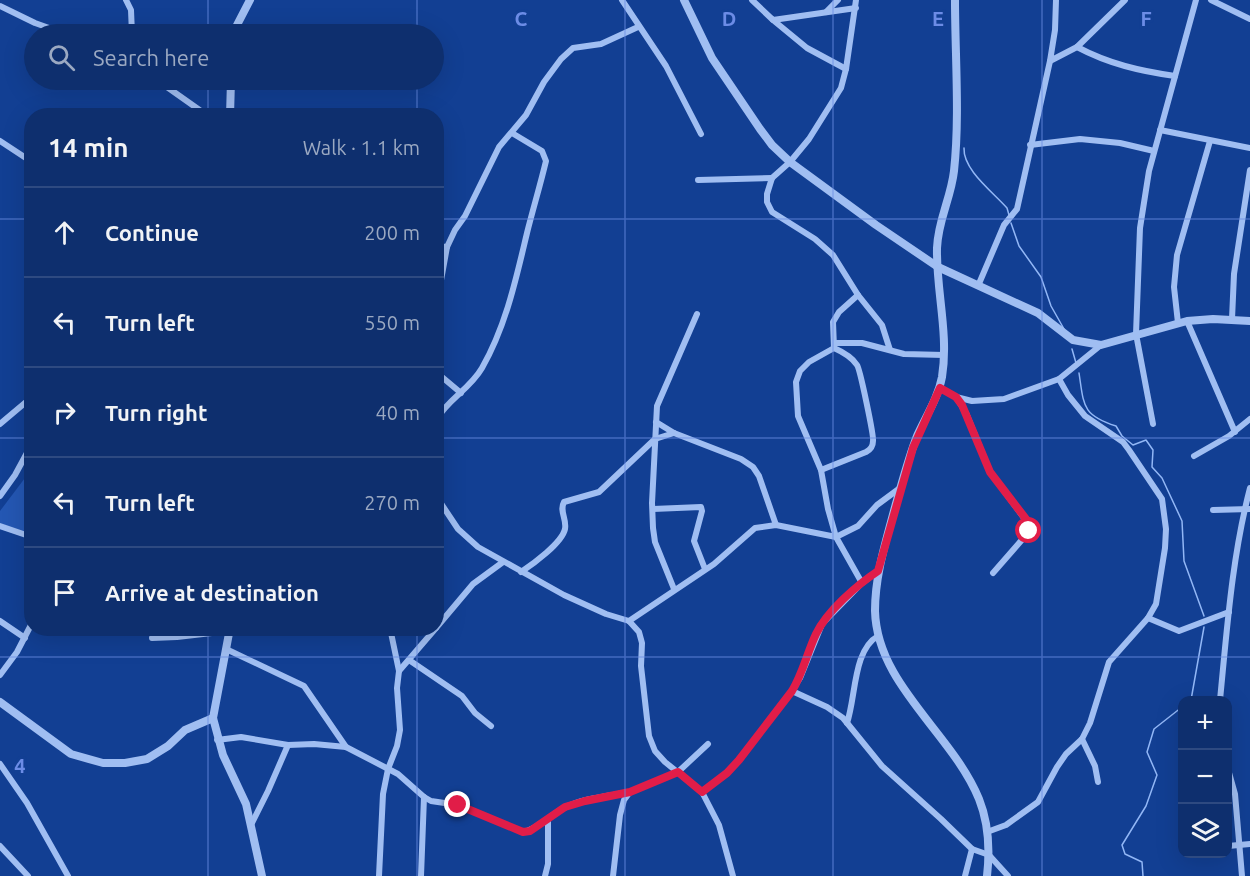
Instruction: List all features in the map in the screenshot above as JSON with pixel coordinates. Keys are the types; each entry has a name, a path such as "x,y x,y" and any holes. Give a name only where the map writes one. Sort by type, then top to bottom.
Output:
{"street":[{"path":"126,0 131,9 132,24"},
{"path":"238,24 250,0"},
{"path":"622,0 666,66 701,134"},
{"path":"684,0 712,58 760,129 772,145 790,162 938,267 1038,313 1072,340 1101,345"},
{"path":"752,0 807,48 846,69"},
{"path":"825,13 838,0"},
{"path":"856,0 841,88 809,138 790,162 772,178 766,194 772,213 805,232 832,255 858,295 882,325 890,350"},
{"path":"956,0 954,165 952,182 940,221 938,267 944,355 940,388 917,436 901,487 878,571 875,612 878,636 896,676 960,764 980,801 987,832 989,855 987,876"},
{"path":"978,286 1004,225 1017,209 1050,61 1055,30 1056,0"},
{"path":"1050,61 1077,47 1125,0"},
{"path":"1153,424 1136,334 1140,228 1145,189 1154,151 1196,0"},
{"path":"1211,0 1250,19"},
{"path":"0,6 38,24"},
{"path":"773,20 856,8"},
{"path":"444,264 447,247 455,230 465,216 499,147 513,134 526,116 544,82 561,59 573,48 601,44 639,27"},
{"path":"1077,47 1139,71 1176,76"},
{"path":"171,90 197,108"},
{"path":"230,108 231,90"},
{"path":"1160,130 1250,148"},
{"path":"444,409 474,381 507,313 546,161 542,151 513,134"},
{"path":"1030,145 1080,139 1120,143 1154,151"},
{"path":"0,141 24,157"},
{"path":"1178,324 1174,287 1177,255 1210,141"},
{"path":"1232,320 1234,274 1250,170"},
{"path":"698,180 772,178"},
{"path":"821,470 866,453 871,449 873,441 861,373 858,366 835,345 833,326 834,318 858,295"},
{"path":"674,589 655,542 653,509 657,406 697,314"},
{"path":"1187,321 1235,432"},
{"path":"940,388 956,397 979,401 1004,399 1059,379 1101,345 1187,321 1250,321"},
{"path":"862,583 836,537 821,470 798,416 797,377 803,367 835,345 862,343 904,354 944,355"},
{"path":"444,379 461,393"},
{"path":"987,832 1006,825 1038,802 1062,760 1082,739 1090,723 1109,663 1148,618 1156,604 1166,548 1165,512 1162,499 1123,442 1085,416 1068,396 1059,379"},
{"path":"956,397 966,413 990,472 1030,526 1027,534 993,573"},
{"path":"0,424 24,405"},
{"path":"1194,456 1235,432 1250,419"},
{"path":"656,422 674,433 741,459 753,467 757,471 776,525"},
{"path":"521,572 549,550 564,532 562,507 564,502 598,492 655,439 674,433"},
{"path":"0,496 24,458"},
{"path":"629,621 705,569 759,526 776,525 836,537 858,526 877,505 901,487"},
{"path":"1220,696 1229,612 1250,488"},
{"path":"444,507 466,538 503,562 574,600 629,621 639,632 642,643 649,736 655,751 702,792 719,825 733,876"},
{"path":"653,509 701,507 694,541 705,569"},
{"path":"1213,510 1247,510"},
{"path":"0,526 24,534"},
{"path":"444,618 473,584 503,562"},
{"path":"702,792 727,773 739,760 792,691 800,678 822,624 862,583 878,571"},
{"path":"1148,618 1179,631 1229,612"},
{"path":"0,621 25,638 0,675"},
{"path":"152,638 190,636"},
{"path":"229,636 213,718 217,740 246,804 252,823 262,876"},
{"path":"380,876 383,794 400,730 397,688 399,671 392,636"},
{"path":"399,671 429,636"},
{"path":"847,723 862,655 871,640 878,636"},
{"path":"226,649 304,686 346,747"},
{"path":"409,660 462,696 491,726"},
{"path":"792,691 827,707 847,723 882,766 972,849 989,855 1008,876"},
{"path":"0,702 72,754 103,763 125,763 147,759 168,746 185,730 213,718"},
{"path":"217,740 241,737 288,745 314,744 346,747 398,774 431,801 458,805 523,832 530,831 565,807 630,792 678,772 708,744"},
{"path":"1082,739 1095,766 1098,782"},
{"path":"252,823 288,745"},
{"path":"0,764 27,803 68,876"},
{"path":"1232,785 1235,794 1242,876"},
{"path":"613,876 620,815 624,800 630,792"},
{"path":"421,876 424,797"},
{"path":"545,876 548,864 548,819"},
{"path":"1232,846 1250,844"},
{"path":"0,846 28,876"},
{"path":"965,876 972,849"}],"shaded area":[{"path":"24,479 24,533 0,523 0,511"}],"waterway":[{"path":"964,148 965,156 973,172 1007,208 1009,215"},
{"path":"1011,223 1019,246 1041,277 1051,306 1064,329"},
{"path":"1072,349 1076,363"},
{"path":"1079,373 1084,401 1091,413 1116,426 1122,436 1133,445 1146,440 1153,450 1152,467 1162,478 1182,521 1184,561 1204,616"},
{"path":"1192,696 1204,627"},
{"path":"1143,876 1142,862 1125,854 1122,845 1146,806 1157,775 1147,752 1154,729 1178,710"}],"route":[{"path":"458,805 523,832 530,831 565,807 630,792 678,772 702,792 718,781 739,760 792,691 800,678 816,634 829,614 878,571 917,436 940,388 956,397 962,405 985,463 1029,523 1029,531"}]}
